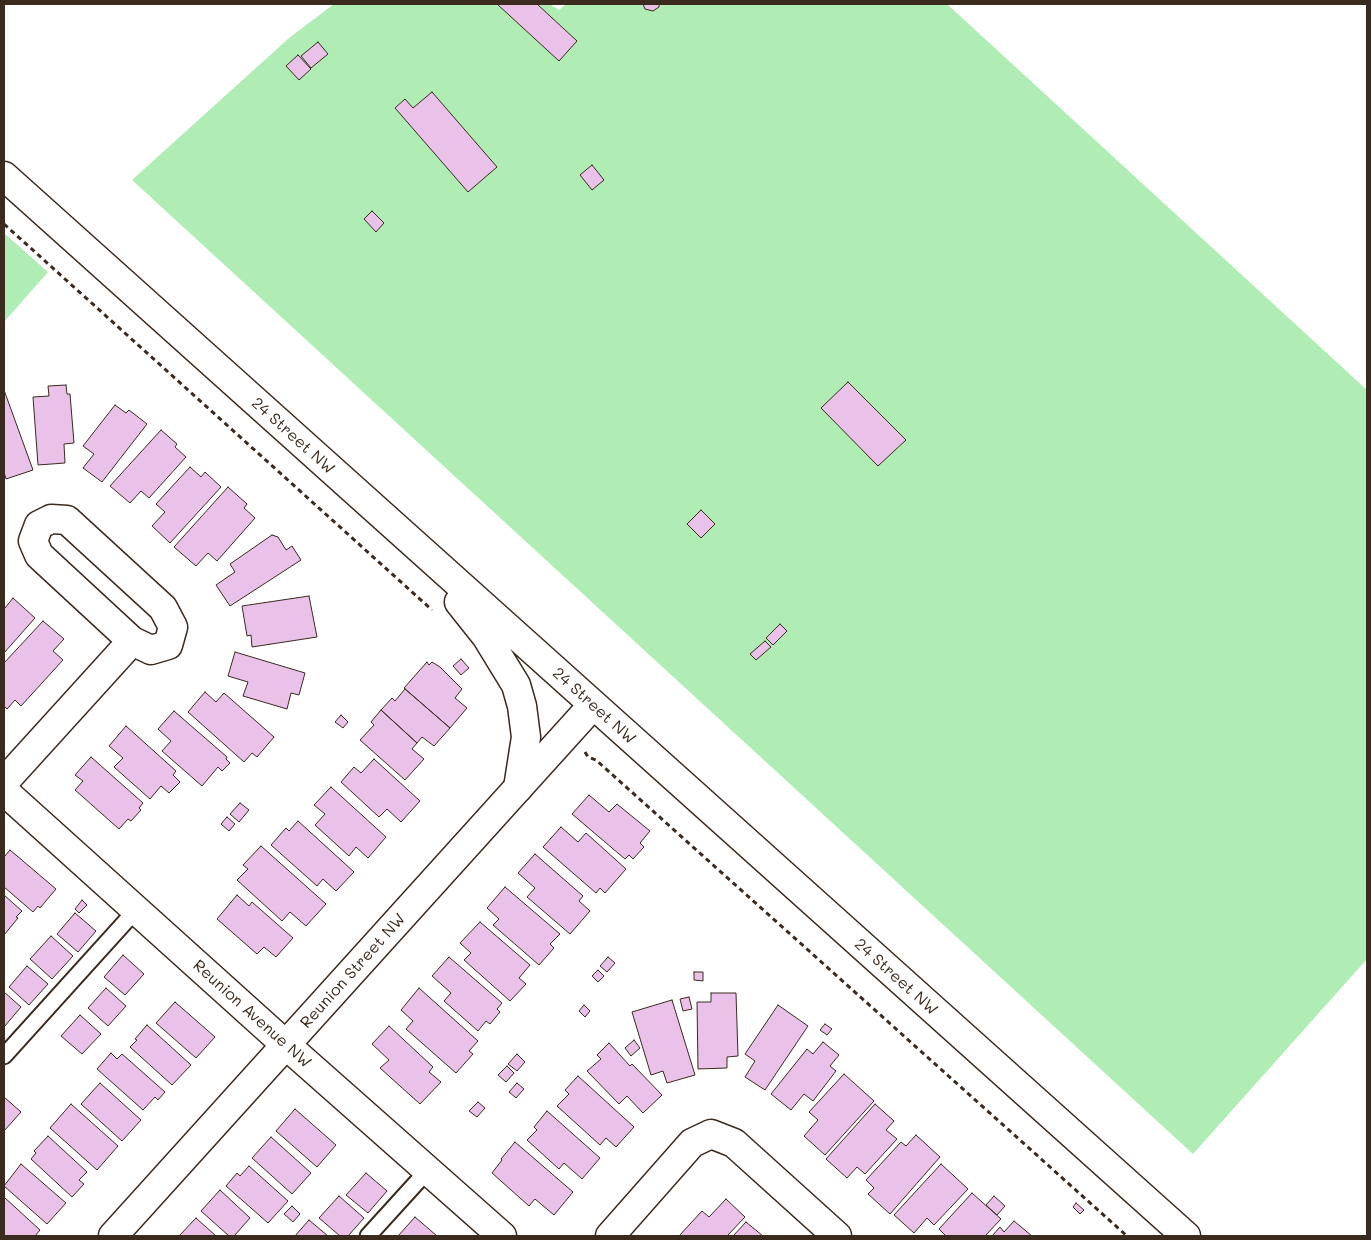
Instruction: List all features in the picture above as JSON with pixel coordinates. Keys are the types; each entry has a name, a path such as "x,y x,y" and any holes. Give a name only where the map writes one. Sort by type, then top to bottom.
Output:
{"street":[{"name":"24 Street NW","path":"4,176 1186,1236"},
{"path":"51,518 67,520 163,608 172,627 168,645 151,650 132,641 39,556 33,541 39,525 51,518"},
{"path":"406,536 486,636 516,684 522,706 526,737 518,788"},
{"path":"4,782 132,641"},
{"name":"Reunion Street NW","path":"112,1236 593,705"},
{"name":"Reunion Avenue NW","path":"4,790 502,1236"},
{"path":"610,1236 692,1143 711,1134 734,1143 838,1236"}],"lane":[{"path":"4,1056 136,910"},
{"path":"368,1236 428,1170"}],"path":[{"path":"4,224 437,614"},
{"path":"588,757 596,760 1126,1236"}],"green space":[{"path":"334,4 550,4 559,10 566,4 947,4 1367,390 1367,959 1193,1154 132,180 289,38"},
{"path":"4,233 48,272 4,322"}],"building":[{"path":"497,4 537,4 577,41 559,61"},
{"path":"643,4 659,4 659,7 653,11 645,9"},
{"path":"318,42 328,54 311,68 301,56"},
{"path":"298,55 311,69 299,80 286,66"},
{"path":"432,92 497,167 468,192 395,108 405,99 413,108"},
{"path":"592,165 604,180 592,190 580,175"},
{"path":"372,211 384,223 376,232 364,219"},
{"path":"848,382 906,440 878,466 821,408"},
{"path":"66,385 67,394 70,394 74,443 64,444 65,463 38,465 33,397 49,396 48,386"},
{"path":"4,390 33,470 6,479 4,472"},
{"path":"115,405 126,413 129,410 147,424 102,482 83,468 94,454 83,446"},
{"path":"161,430 177,444 175,447 186,457 149,498 141,491 130,503 110,486"},
{"path":"190,467 201,477 205,472 221,487 170,543 152,526 165,512 156,504"},
{"path":"228,487 247,504 244,508 255,518 217,561 208,553 196,566 174,547"},
{"path":"701,510 715,524 701,538 687,524"},
{"path":"272,535 278,537 286,550 292,546 301,560 230,606 216,585 235,572 230,564"},
{"path":"309,596 317,637 252,647 251,635 247,636 242,606"},
{"path":"13,598 35,618 4,653 4,607"},
{"path":"43,621 64,639 53,651 63,660 21,706 15,700 7,709 4,706 4,663"},
{"path":"780,624 787,631 773,645 766,638"},
{"path":"765,641 771,647 756,660 750,654"},
{"path":"235,652 305,673 299,695 291,693 287,709 243,696 248,682 228,676"},
{"path":"461,659 469,668 461,675 453,666"},
{"path":"427,662 429,665 432,662 440,667 462,689 455,698 467,708 450,728 404,688"},
{"path":"405,689 450,728 434,746 422,737 417,743 381,710 392,698 395,701"},
{"path":"205,692 216,702 224,693 274,737 257,757 252,753 244,762 188,712"},
{"path":"381,710 417,743 412,749 424,759 405,780 360,740 374,725 371,722"},
{"path":"174,711 227,757 226,759 230,763 222,771 218,767 202,786 162,751 171,741 158,729"},
{"path":"341,715 348,722 343,728 335,722"},
{"path":"126,726 176,771 173,775 180,782 169,793 161,786 150,799 114,767 123,758 109,746"},
{"path":"91,757 143,803 139,808 141,810 131,821 128,819 119,829 75,790 83,781 75,775"},
{"path":"374,759 420,801 401,822 387,809 379,817 341,782 354,767 361,773"},
{"path":"331,787 386,837 368,858 356,847 349,856 315,825 325,814 314,805"},
{"path":"589,795 609,812 617,804 650,831 640,843 644,847 633,859 629,855 625,859 572,814"},
{"path":"240,803 249,810 239,822 230,814"},
{"path":"227,817 235,824 229,831 221,824"},
{"path":"298,821 354,872 336,891 323,879 317,886 271,845 286,828 289,831"},
{"path":"561,827 578,842 586,833 626,869 605,893 600,888 596,893 543,847"},
{"path":"261,846 326,904 306,926 290,912 282,921 237,880 248,869 243,865"},
{"path":"10,850 56,889 40,908 38,906 33,912 4,887 4,857"},
{"path":"535,854 583,896 579,901 590,911 570,934 527,897 535,888 518,873"},
{"path":"505,887 560,934 550,944 554,948 539,965 493,925 499,919 487,908"},
{"path":"4,895 22,911 4,935"},
{"path":"237,895 249,906 252,902 293,938 276,957 264,947 257,954 217,919"},
{"path":"82,900 87,905 79,913 75,909"},
{"path":"75,913 96,931 78,952 57,934"},
{"path":"480,922 530,965 519,978 526,984 510,1001 464,960 471,953 460,943"},
{"path":"51,936 73,956 52,979 30,959"},
{"path":"123,955 144,974 125,995 104,977"},
{"path":"449,957 502,1003 497,1009 500,1012 490,1024 486,1021 478,1031 444,1001 451,993 432,976"},
{"path":"608,957 615,963 607,972 600,966"},
{"path":"27,966 48,984 29,1005 9,987"},
{"path":"598,970 604,976 598,982 592,976"},
{"path":"694,972 703,972 703,981 694,980"},
{"path":"106,988 126,1006 108,1026 88,1008"},
{"path":"419,988 478,1041 469,1051 473,1054 456,1073 406,1029 413,1021 401,1010"},
{"path":"4,992 21,1007 4,1027"},
{"path":"711,993 736,993 738,1056 727,1057 727,1068 698,1069 697,1002 711,1002"},
{"path":"689,997 692,1009 683,1011 680,999"},
{"path":"672,1000 695,1075 667,1083 663,1071 651,1075 632,1012"},
{"path":"175,1002 215,1037 196,1058 156,1023"},
{"path":"584,1005 590,1011 585,1017 579,1011"},
{"path":"778,1005 808,1026 765,1090 745,1077 755,1061 745,1054"},
{"path":"80,1015 101,1034 82,1054 61,1036"},
{"path":"825,1024 832,1029 827,1035 820,1030"},
{"path":"147,1025 191,1065 172,1085 130,1047"},
{"path":"389,1026 433,1067 429,1072 441,1082 420,1104 380,1068 389,1060 372,1044"},
{"path":"634,1040 640,1048 631,1056 625,1048"},
{"path":"823,1042 839,1055 830,1066 836,1071 813,1101 804,1094 791,1110 771,1094 807,1049 813,1054"},
{"path":"609,1043 630,1066 632,1064 662,1095 643,1113 627,1096 619,1104 587,1071 601,1059 597,1055"},
{"path":"111,1053 117,1059 122,1054 165,1092 158,1100 155,1097 143,1110 97,1069"},
{"path":"517,1054 525,1062 517,1071 508,1064"},
{"path":"507,1066 514,1073 506,1082 498,1075"},
{"path":"844,1074 874,1101 825,1155 804,1136 818,1120 809,1112"},
{"path":"578,1076 634,1127 616,1147 606,1138 600,1145 557,1106 569,1094 565,1090"},
{"path":"100,1083 141,1120 122,1141 81,1104"},
{"path":"517,1083 524,1089 516,1098 509,1092"},
{"path":"4,1097 21,1112 4,1131"},
{"path":"478,1102 485,1108 477,1117 469,1111"},
{"path":"71,1104 118,1146 97,1170 50,1128"},
{"path":"875,1104 894,1121 886,1130 897,1139 865,1174 857,1167 847,1178 826,1159"},
{"path":"295,1109 336,1145 317,1167 276,1131"},
{"path":"547,1111 600,1158 582,1179 564,1163 559,1169 527,1140 537,1130 534,1127"},
{"path":"916,1135 940,1157 890,1214 868,1194 874,1188 866,1180 901,1142 906,1146"},
{"path":"48,1136 87,1172 79,1180 84,1184 72,1197 31,1159 36,1153 34,1151"},
{"path":"271,1137 311,1173 292,1194 252,1158"},
{"path":"515,1142 573,1192 554,1215 535,1199 529,1206 492,1173"},
{"path":"21,1164 66,1203 47,1224 4,1186"},
{"path":"941,1164 968,1189 934,1225 927,1218 914,1233 894,1215"},
{"path":"249,1166 288,1201 268,1223 226,1186 237,1173 240,1176"},
{"path":"366,1173 387,1191 368,1213 346,1195"},
{"path":"220,1190 250,1218 234,1236 229,1236 201,1211"},
{"path":"972,1193 1001,1219 985,1236 946,1236 939,1229"},
{"path":"339,1196 364,1218 348,1236 340,1236 319,1218"},
{"path":"994,1196 1005,1206 997,1215 986,1205"},
{"path":"4,1197 40,1230 35,1236 6,1236 4,1234"},
{"path":"726,1199 745,1217 727,1236 679,1236 702,1211 709,1217"},
{"path":"1076,1203 1084,1210 1080,1214 1073,1207"},
{"path":"292,1206 300,1214 293,1222 284,1214"},
{"path":"415,1217 437,1236 398,1236"},
{"path":"196,1218 216,1236 179,1236"},
{"path":"309,1220 328,1236 295,1236"},
{"path":"1014,1221 1032,1236 992,1236 1000,1227 1004,1232"},
{"path":"746,1222 763,1236 733,1236"}]}
